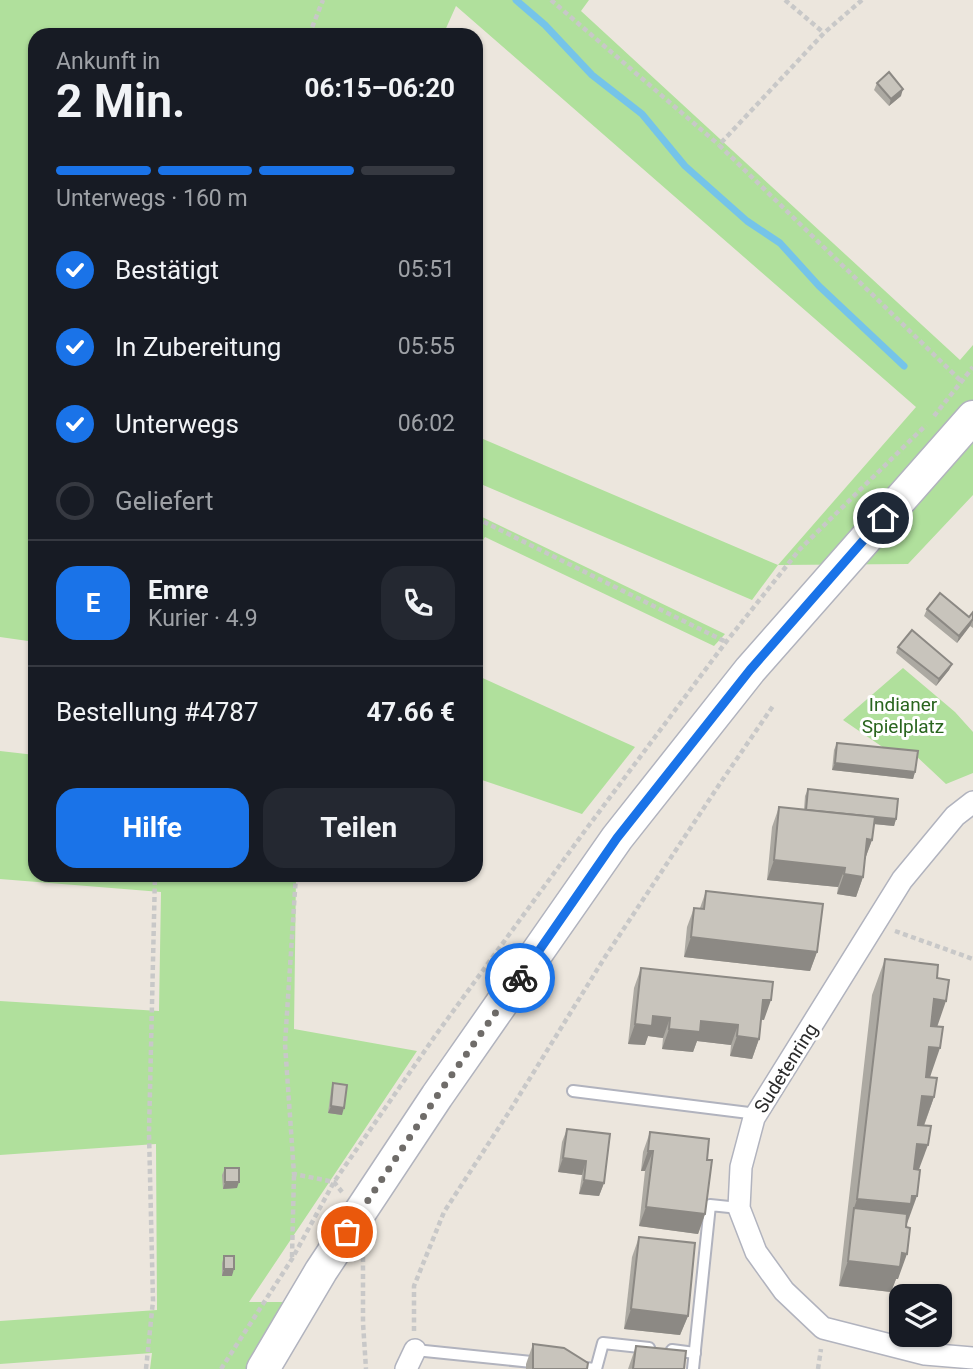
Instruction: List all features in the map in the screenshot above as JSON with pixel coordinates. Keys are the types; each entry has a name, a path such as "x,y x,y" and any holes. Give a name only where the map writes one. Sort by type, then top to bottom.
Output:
{"main road":[{"path":"263,1369 321,1271 437,1096 617,838 750,670 973,417"}],"street":[{"name":"Sudetenring","path":"973,802 956,816 902,880 754,1118 741,1167 739,1208 756,1252 783,1291 823,1328 925,1354 973,1358"}],"lane":[{"path":"573,1091 757,1114"},
{"path":"693,1369 710,1205 739,1208"},
{"path":"410,1359 596,1369 603,1343 695,1353"}],"path":[{"path":"312,28 323,0"},
{"path":"551,0 719,145 962,382"},
{"path":"785,0 824,33"},
{"path":"719,145 824,33 862,0"},
{"path":"928,424 973,367"},
{"path":"483,521 726,642"},
{"path":"410,1359 414,1286 444,1212 605,957 773,706"},
{"path":"146,1369 153,1301 149,1133 155,882"},
{"path":"292,1259 294,1174 285,1044 296,882"},
{"path":"875,923 973,959"},
{"path":"294,1174 334,1182 360,1213"},
{"path":"220,1369 292,1259 334,1182"},
{"path":"363,1253 366,1369"}],"green space":[{"path":"0,0 589,0 581,11 960,360 973,345 973,495 908,564 778,565 916,407 456,6 446,28 28,28 28,641 0,637"},
{"path":"483,439 778,565 752,600 483,485"},
{"path":"483,517 725,634 714,646 485,537 483,540"},
{"name":"Indianer Spielplatz","path":"903,668 955,712 973,732 973,773 946,784 914,754 884,748 843,720"},
{"path":"483,678 635,747 582,814 483,780"},
{"path":"0,751 28,754 28,881 0,879"},
{"path":"37,882 296,882 294,1029 417,1051 249,1302 288,1302 252,1369 150,1369 152,1353 0,1364 0,1321 157,1310 156,1144 0,1155 0,1001 159,1011 161,892"}],"building":[{"path":"889,72 903,89 891,99 877,83"},
{"path":"940,593 969,617 973,612 973,619 959,636 927,609"},
{"path":"912,630 952,664 939,679 898,647"},
{"path":"837,743 918,751 915,772 835,763"},
{"path":"808,789 898,799 896,819 806,810"},
{"path":"779,807 875,817 872,840 867,839 863,877 844,874 845,868 774,860"},
{"path":"706,891 823,904 817,952 691,937 694,908 704,909"},
{"path":"885,959 938,965 937,978 949,980 946,1001 934,999 931,1026 943,1027 940,1048 929,1047 926,1077 937,1078 934,1097 922,1096 918,1125 931,1126 928,1145 917,1144 914,1169 920,1170 917,1196 912,1196 911,1204 857,1199"},
{"path":"641,968 773,982 771,1000 763,1000 759,1039 737,1036 738,1025 701,1021 700,1032 669,1029 670,1018 653,1016 652,1026 635,1024"},
{"path":"333,1083 347,1085 344,1108 331,1106"},
{"path":"567,1129 610,1134 604,1183 584,1180 586,1161 563,1158"},
{"path":"650,1132 709,1139 707,1160 712,1160 705,1214 646,1207 653,1151 648,1151"},
{"path":"225,1168 239,1168 239,1182 225,1182"},
{"path":"854,1208 907,1214 906,1227 910,1228 907,1254 902,1253 900,1267 848,1261"},
{"path":"639,1237 695,1243 688,1316 631,1309"},
{"path":"224,1256 234,1256 234,1269 224,1269"},
{"path":"533,1344 564,1348 588,1363 587,1369 533,1369"},
{"path":"636,1346 686,1351 684,1369 633,1369"}],"waterway":[{"path":"516,0 545,25 592,75 642,114 685,166 747,221 780,243 819,286 904,366"}],"way so far":[{"path":"347,1232 437,1096 520,978"}],"route":[{"path":"520,978 617,838 750,670 883,518"}]}
